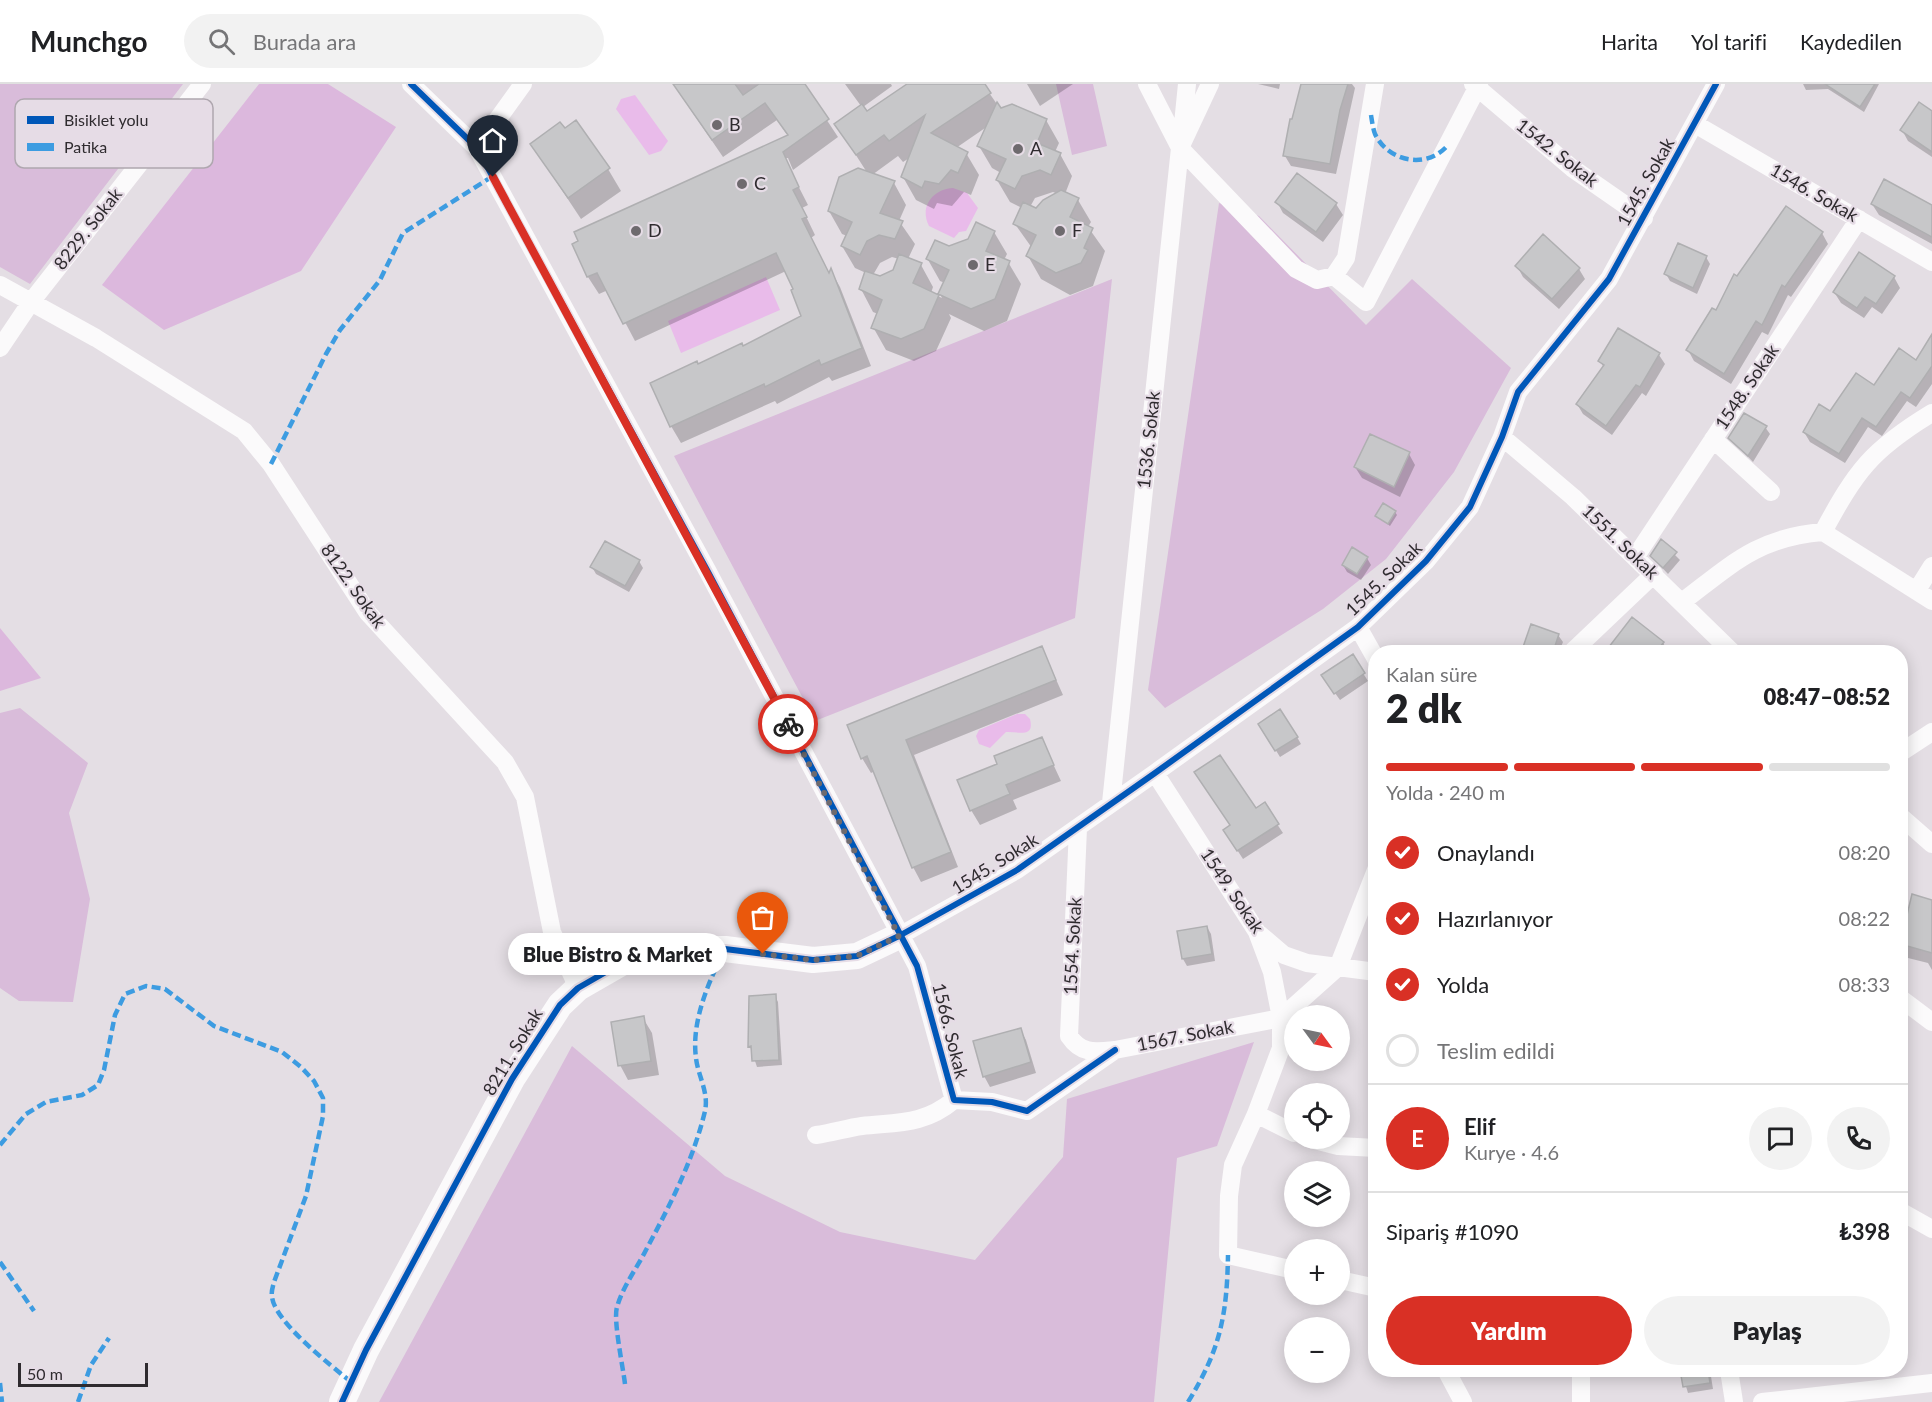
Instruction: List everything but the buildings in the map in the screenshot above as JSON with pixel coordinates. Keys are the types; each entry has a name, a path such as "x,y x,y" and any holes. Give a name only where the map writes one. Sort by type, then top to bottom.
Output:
{"street":[{"name":"8229. Sokak","path":"190,99 202,84"},
{"name":"1566. Sokak","path":"411,84 477,148 707,570 899,936 917,966 954,1100 992,1102 1027,1111 1115,1050"},
{"path":"477,148 524,84"},
{"path":"1147,84 1180,148 1296,269 1317,280 1334,276 1346,258 1375,84"},
{"name":"1536. Sokak","path":"1111,803 1187,84"},
{"path":"1180,148 1210,84"},
{"name":"1545. Sokak","path":"899,936 1017,870 1155,774 1358,627 1426,561 1470,507 1502,437 1518,392 1609,279 1716,84"},
{"path":"1334,276 1365,302 1448,145 1476,86"},
{"name":"1542. Sokak","path":"1476,86 1572,168 1644,218"},
{"name":"1546. Sokak","path":"1695,124 1932,262"},
{"name":"8229. Sokak","path":"0,348 31,302 136,168"},
{"name":"1548. Sokak","path":"1636,556 1859,219"},
{"name":"8122. Sokak","path":"0,285 96,338 244,430 271,464 368,613 505,762 525,797 552,932 578,988"},
{"path":"1823,532 1851,480 1874,454 1905,429 1932,413"},
{"name":"1551. Sokak","path":"1502,437 1538,466 1636,556 1725,645"},
{"path":"1713,439 1771,492"},
{"path":"1682,602 1746,555 1773,540 1823,532 1932,601"},
{"path":"1917,590 1932,566"},
{"path":"1579,645 1654,574"},
{"path":"1358,627 1368,645"},
{"path":"1908,748 1932,732"},
{"name":"1549. Sokak","path":"1155,774 1257,932 1284,955 1307,963 1368,971"},
{"path":"1908,823 1932,844"},
{"name":"1554. Sokak","path":"1078,828 1069,1036 1077,1047 1090,1052"},
{"path":"1281,1018 1338,967 1368,890"},
{"path":"1257,932 1272,972 1281,1018 1281,1048 1256,1114 1233,1165 1229,1196 1228,1256 1284,1268"},
{"name":"8211. Sokak","path":"342,1402 366,1350 512,1079 560,1005 578,988 626,961 666,949 725,949 813,960 857,956 899,936"},
{"path":"1908,1004 1932,1022"},
{"name":"1567. Sokak","path":"1090,1052 1115,1050 1281,1018"},
{"path":"816,1135 862,1126 913,1122 936,1113 954,1100"},
{"path":"1256,1114 1284,1127"},
{"path":"1350,1147 1368,1148"},
{"path":"1908,1216 1932,1229"},
{"path":"1350,1282 1368,1286"},
{"path":"1450,1377 1463,1402"},
{"path":"1581,1377 1581,1402"},
{"path":"1730,1377 1734,1402"},
{"path":"1761,1402 1817,1399 1932,1383"}],"shaded area":[{"path":"0,84 183,84 172,99 15,99 15,168 119,168 30,284 0,267"},
{"path":"259,84 328,84 396,127 301,271 164,330 102,285 193,168 213,168 213,143"},
{"path":"1056,84 1093,84 1107,146 1072,155"},
{"path":"635,95 668,141 661,151 649,155 616,109 621,99"},
{"path":"953,188 967,193 978,208 966,231 959,232 954,238 929,226 926,219 927,206 934,195"},
{"path":"1219,203 1259,216 1366,325 1412,279 1511,368 1454,472 1386,559 1323,609 1165,708 1148,690"},
{"path":"766,277 780,310 681,353 668,321"},
{"path":"1112,279 1075,618 815,721 674,456"},
{"path":"0,628 41,678 0,691"},
{"path":"20,708 88,763 69,813 90,899 73,1002 19,1001 0,988 0,713"},
{"path":"1017,714 1025,714 1030,719 1031,725 1028,732 1006,732 990,748 979,744 976,736 979,730"},
{"path":"1254,1042 1217,1146 1177,1158 1154,1402 379,1402 572,1046 725,1176 840,1232 975,1260 1063,1157 1067,1099"}],"marked path":[{"path":"1371,115 1375,134 1381,144 1399,157 1420,160 1440,153 1448,145"},
{"path":"271,464 326,354 340,330 380,280 403,233 493,176"},
{"path":"625,1384 617,1333 617,1307 626,1284 672,1199 700,1129 706,1104 696,1058 696,1030 707,988 725,949"},
{"path":"0,1145 26,1114 46,1102 82,1095 98,1085 104,1070 115,1015 125,994 146,986 165,989 214,1026 282,1052 314,1081 323,1098 323,1116 306,1196 274,1282 272,1296 282,1318 292,1330 351,1382"},
{"path":"1188,1402 1208,1366 1220,1332 1226,1296 1228,1255"},
{"path":"0,1262 34,1311"},
{"path":"78,1402 91,1365 109,1338"},
{"path":"0,1383 2,1402"}],"cycle path":[{"path":"411,84 477,148 707,570 917,966 954,1100 992,1102 1027,1111 1115,1050"},
{"path":"342,1402 366,1350 512,1079 560,1005 578,988 625,961 666,949 725,949 813,960 857,956 899,936 1017,870 1358,627 1426,561 1470,507 1502,437 1518,392 1609,279 1716,84"}],"way so far":[{"path":"763,954 813,960 857,956 899,936 788,724"}],"place":[{"name":"B","path":"717,125"},
{"name":"A","path":"1018,149"},
{"name":"C","path":"742,184"},
{"name":"D","path":"636,231"},
{"name":"F","path":"1060,231"},
{"name":"E","path":"973,265"},
{"name":"Blue Bistro & Market","path":"763,954"}],"route":[{"path":"493,177 707,570 788,724"}]}
